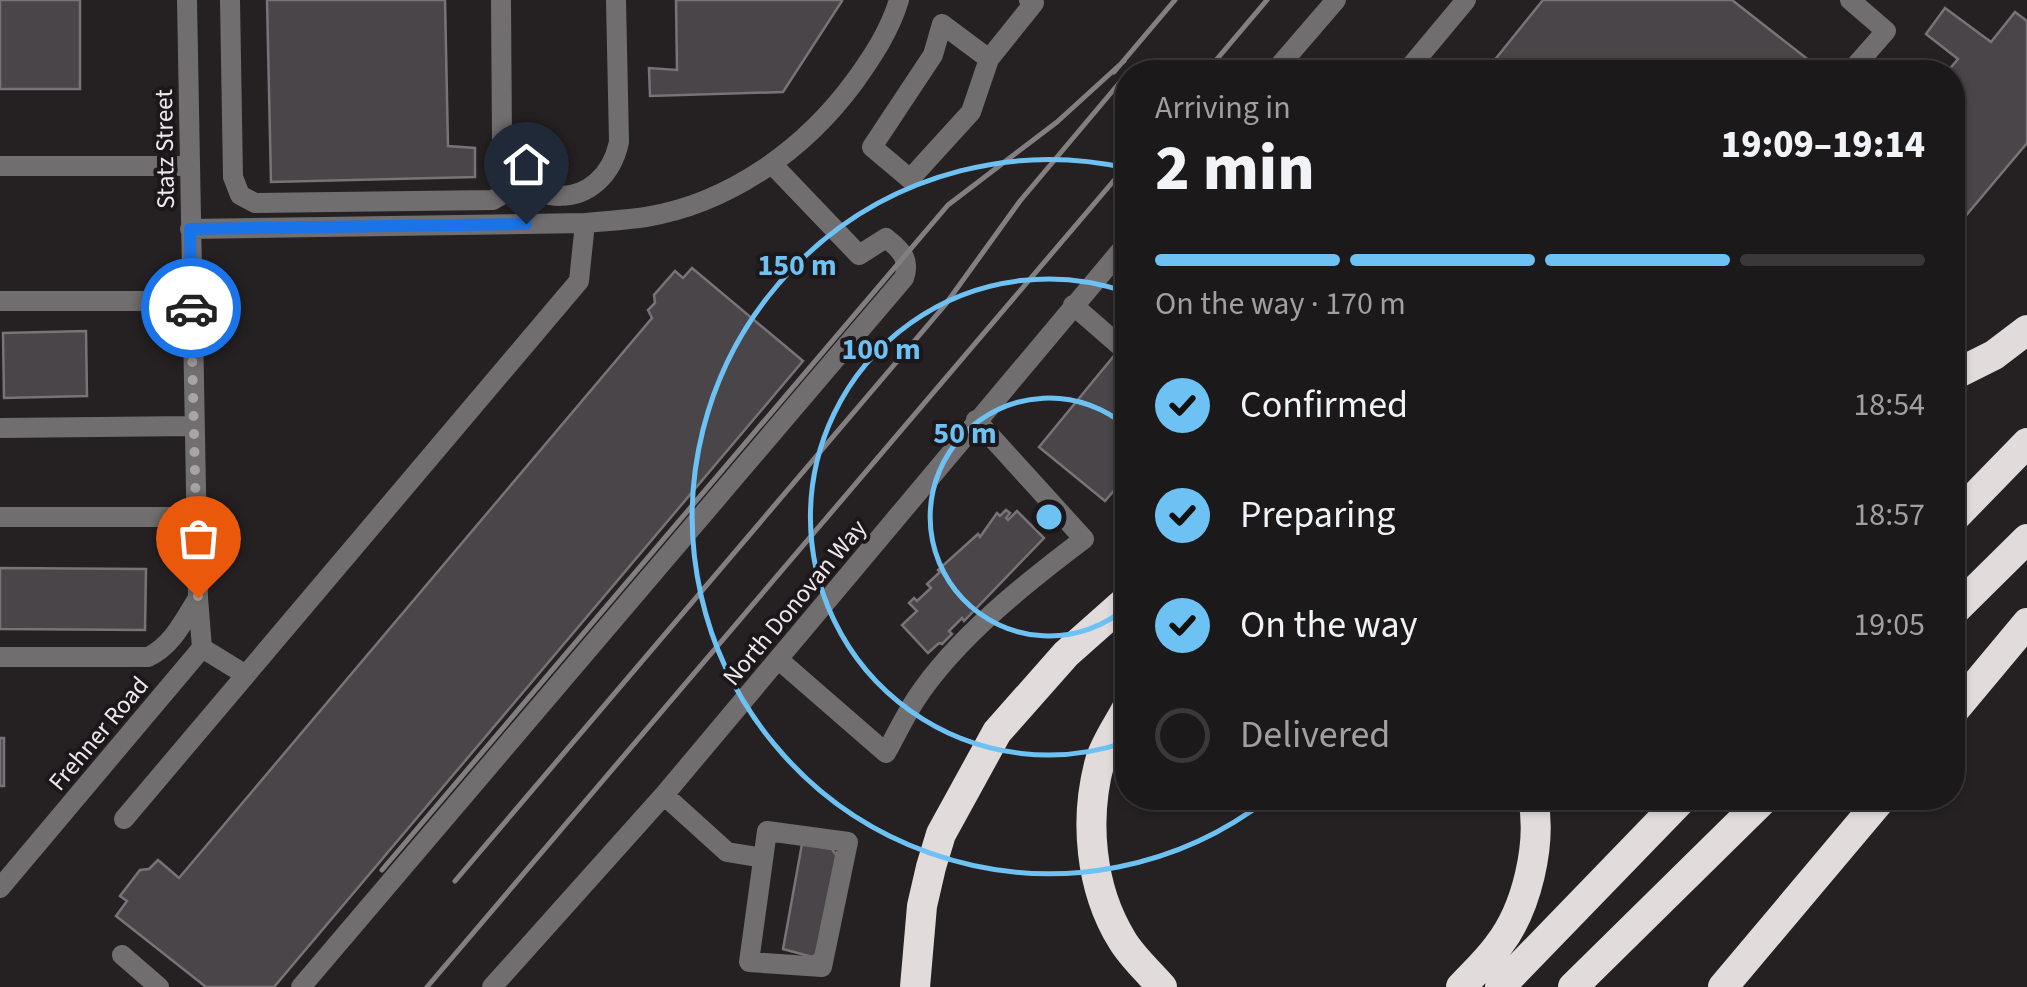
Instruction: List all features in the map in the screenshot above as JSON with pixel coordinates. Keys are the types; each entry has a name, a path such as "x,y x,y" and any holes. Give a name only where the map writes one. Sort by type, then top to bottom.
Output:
{"highway":[{"path":"1965,370 1994,355 2027,330"},
{"path":"1965,507 2027,443"},
{"path":"1965,600 2027,540"},
{"path":"916,987 922,906 931,868 942,834 978,766 997,732 1066,654 1115,611"},
{"path":"1965,696 2027,622"},
{"path":"1115,732 1101,759 1091,813 1094,866 1122,940 1162,987"},
{"path":"1461,987 1500,945 1512,924 1526,885 1535,841 1534,810"},
{"path":"1500,987 1671,810"},
{"path":"1573,987 1753,810"},
{"path":"1723,987 1872,810"},
{"path":"1755,987 1758,966 1772,930"}],"street":[{"name":"Statz Street","path":"186,0 198,598"},
{"path":"230,0 233,178 240,195 254,202 494,200 523,182"},
{"path":"500,0 502,141 506,160 523,182 546,195 563,196 590,187 604,177 616,158 616,0"},
{"path":"190,229 585,224 650,216 706,199 772,164 832,112 878,49 899,0"},
{"path":"989,59 942,24 933,55 872,147 910,179 971,112 989,59 1034,3 1029,0"},
{"path":"1284,60 1336,0"},
{"path":"1416,60 1466,0"},
{"path":"1850,0 1886,31 1861,60"},
{"path":"301,987 904,278 908,268 901,250 886,238 859,254 772,164"},
{"path":"0,166 189,166"},
{"path":"563,196 563,224"},
{"path":"124,819 579,281 585,224"},
{"name":"North Donovan Way","path":"492,987 664,795 1115,257"},
{"path":"0,301 191,301"},
{"path":"1074,305 1115,342"},
{"path":"779,660 886,753 917,697 973,632 1032,578 1084,539 976,420"},
{"path":"0,428 194,426"},
{"path":"0,516 196,517"},
{"path":"198,598 202,648 246,675"},
{"path":"0,657 148,657 175,635 198,598"},
{"name":"Frehner Road","path":"0,888 202,648"},
{"path":"664,795 727,852 764,858"},
{"path":"768,831 848,842 822,968 749,962 764,858 768,831"},
{"path":"122,955 159,987"}],"building":[{"path":"0,0 80,0 80,89 0,89"},
{"path":"267,0 445,0 448,146 475,148 475,177 271,182"},
{"path":"676,0 842,1 783,92 650,96 649,68 677,70"},
{"path":"1543,0 1732,0 1809,60 1495,60"},
{"path":"1945,8 1991,42 2015,12 2027,21 2027,143 1965,217 1965,60 1957,60 1926,34"},
{"path":"692,268 803,361 274,987 206,987 116,916 127,901 120,896 140,870 149,869 158,860 179,878 652,318 648,310 655,303 654,295 675,271 683,278"},
{"path":"86,331 87,396 4,398 3,333"},
{"path":"1115,359 1115,489 1105,501 1039,447"},
{"path":"1006,510 1010,513 1008,520 1017,511 1044,538 964,621 962,618 949,631 952,634 942,644 928,653 902,625 917,611 909,603 931,588 927,584 938,570 978,534 980,537 997,513 1000,516"},
{"path":"0,568 146,569 145,630 0,629"},
{"path":"0,738 4,738 4,786 0,786"},
{"path":"802,844 832,849 838,858 821,951 812,957 783,949"}],"railway":[{"path":"1124,60 1175,0"},
{"path":"1216,60 1267,0"},
{"path":"382,870 948,205 1057,122 1115,69"},
{"path":"455,881 945,305 1020,201 1115,88"},
{"path":"427,987 1115,179"}],"way so far":[{"path":"191,308 198,598"}],"route":[{"path":"191,308 190,229 526,224"}]}
